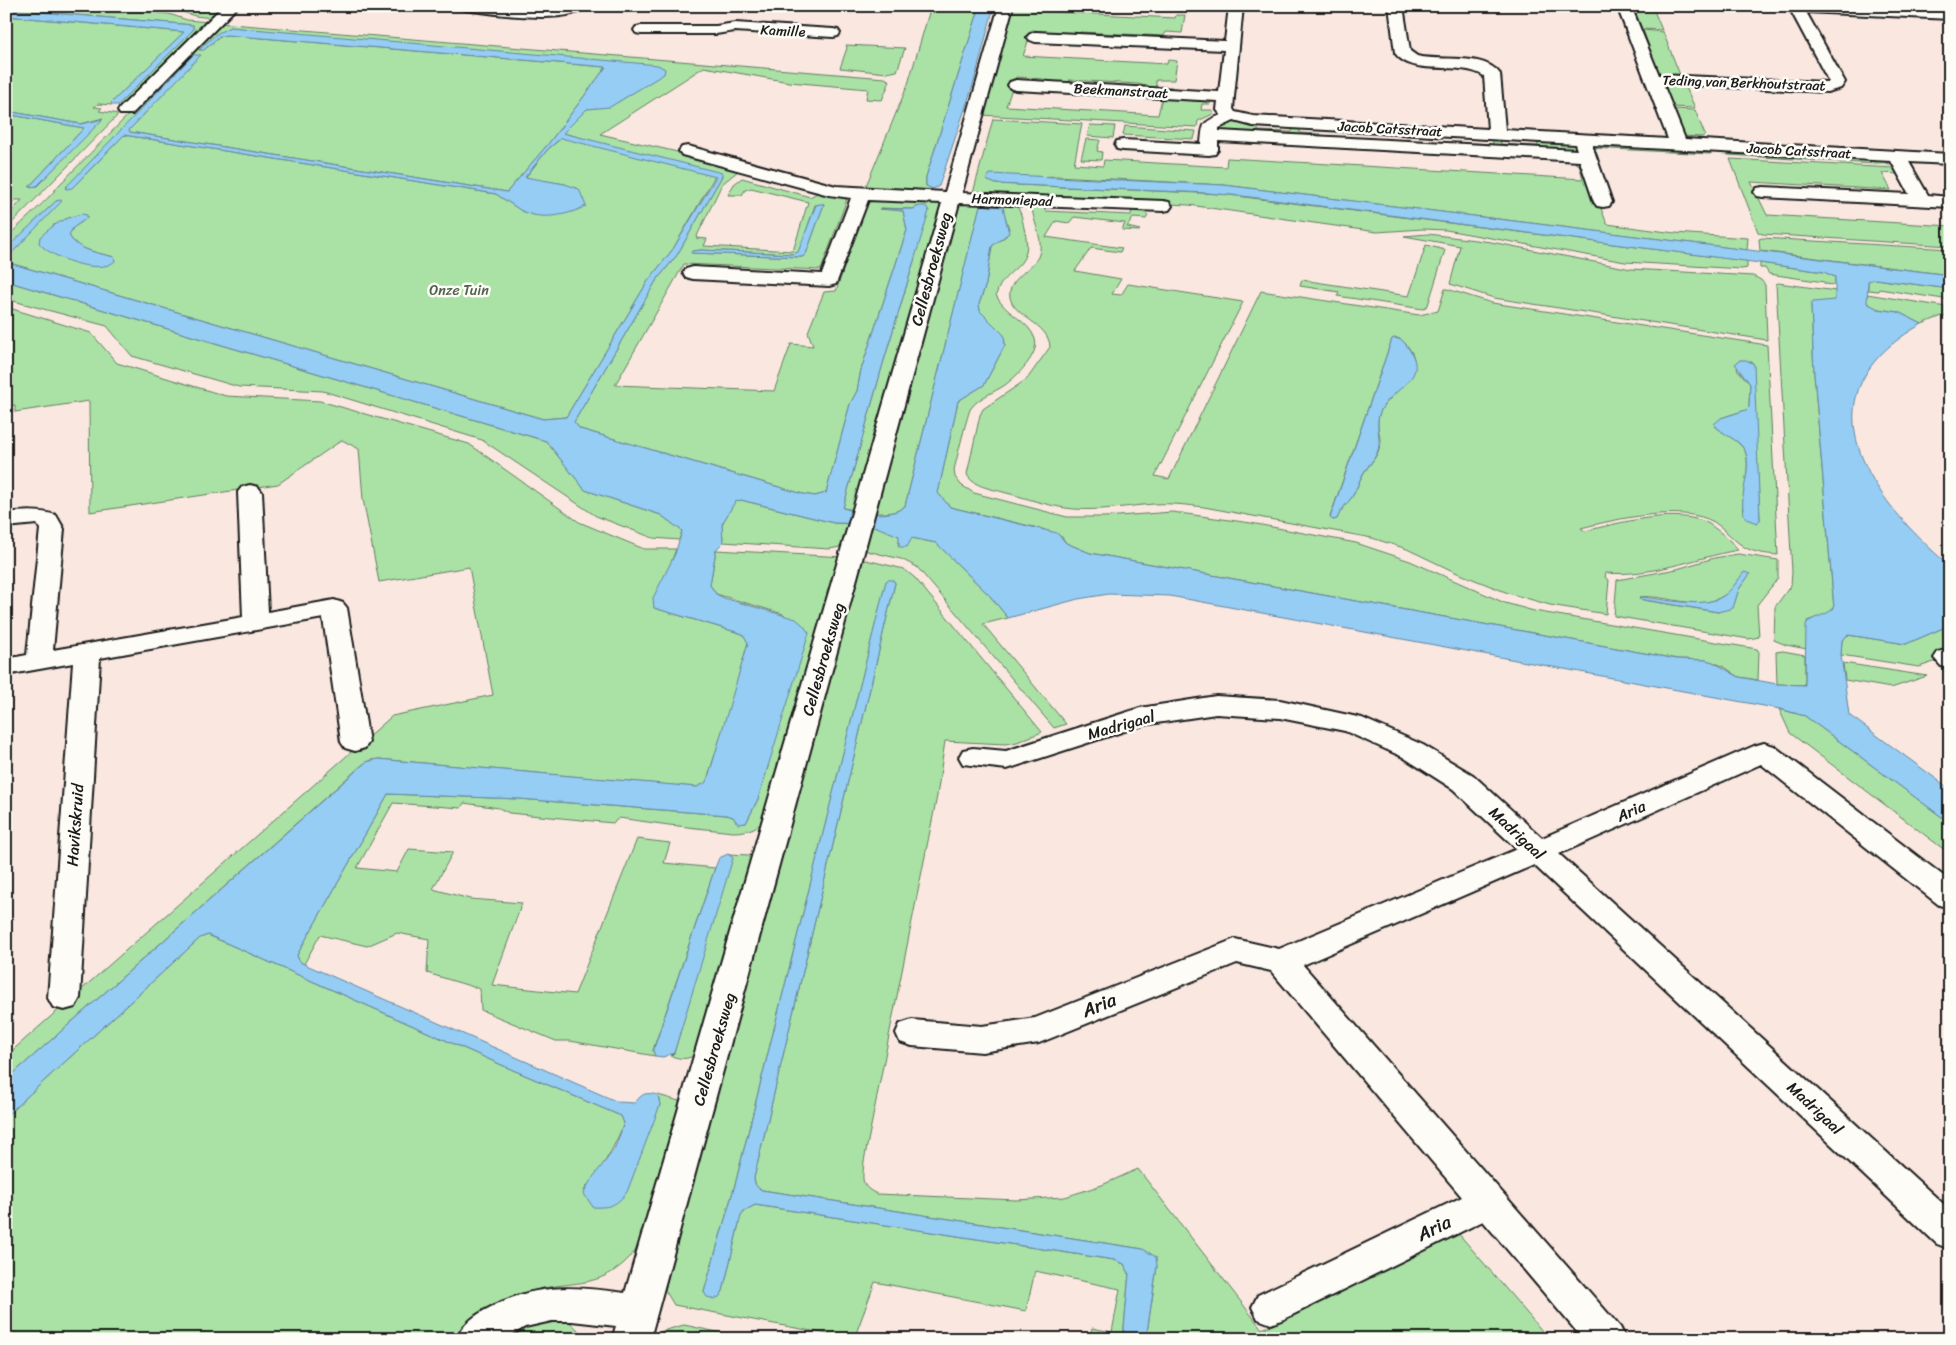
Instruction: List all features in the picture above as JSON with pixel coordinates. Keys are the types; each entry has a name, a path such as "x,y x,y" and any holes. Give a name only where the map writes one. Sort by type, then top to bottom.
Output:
{"street":[{"path":"126,111 231,6"},
{"path":"464,6 546,13 568,11 580,6"},
{"name":"Cellesbroeksweg","path":"475,1339 488,1328 513,1313 535,1305 566,1302 634,1325 1006,6"},
{"path":"1123,145 1208,150 1212,125 1233,116 1225,110 1236,6"},
{"path":"1396,6 1403,53 1407,58 1419,61 1476,66 1487,69 1492,74 1496,135"},
{"path":"1624,6 1679,144"},
{"name":"Teding van Berkhoutstraat","path":"1653,79 1827,87 1835,85 1837,82 1797,9 1950,15"},
{"name":"Kamille","path":"735,27 733,22 739,12"},
{"name":"Kamille","path":"641,30 716,30 735,27 832,33"},
{"path":"1035,37 1232,46"},
{"name":"Beekmanstraat","path":"1016,85 1226,97"},
{"name":"Jacob Catsstraat","path":"1233,116 1253,121 1496,135 1585,148"},
{"name":"Jacob Catsstraat","path":"1210,136 1585,148 1679,144 1950,159"},
{"path":"1585,148 1603,202"},
{"name":"Harmoniepad","path":"688,151 835,190 862,194 1163,206"},
{"path":"1897,156 1922,201"},
{"path":"1763,192 1950,202"},
{"path":"693,273 829,280 862,194"},
{"path":"250,492 256,622"},
{"path":"6,520 38,517 48,520 52,529 39,661"},
{"path":"6,667 334,608 355,742"},
{"name":"Havikskruid","path":"64,998 87,652"},
{"name":"Madrigaal","path":"973,757 1007,760 1140,717 1216,706 1280,709 1352,724 1414,751 1463,782 1950,1233"},
{"name":"Aria","path":"912,1034 982,1039 1039,1030 1235,951 1281,961 1537,852 1764,752 1950,897"},
{"path":"1281,961 1607,1339"},
{"name":"Aria","path":"1271,1307 1488,1201"}],"green space":[{"path":"6,6 149,12 169,14 187,20 208,22 127,103 118,105 193,30 193,25 6,9"},
{"path":"191,6 226,6 212,18 182,12"},
{"path":"931,6 980,6 926,177 926,186 932,188 928,194 874,192 866,186 908,84"},
{"path":"1012,6 1040,6 1038,11 1175,18 1176,15 1185,15 1182,33 1166,32 1164,36 1080,32 1090,38 1032,30 1023,56 1167,64 1168,60 1177,61 1174,80 1156,80 1156,86 1172,87 1172,89 1153,88 1138,84 1069,80 1076,86 1053,85 1043,79 1016,77 1006,106 1158,115 1162,98 1211,102 1210,104 1202,104 1201,110 1213,110 1213,114 1198,121 1197,127 980,115"},
{"path":"1633,6 1652,6 1662,30 1642,29"},
{"path":"6,16 184,32 111,103 113,105 98,104 94,107 102,108 99,111 119,114 6,229 6,218 22,200 15,200 6,209 6,114 84,128 29,187 37,186 103,118 81,124 6,111"},
{"name":"Onze Tuin","path":"219,23 885,78 890,81 882,100 866,99 868,89 789,82 704,67 600,134 686,154 684,157 738,171 722,184 696,238 707,239 704,246 793,251 808,202 751,188 745,190 742,195 728,195 734,184 742,178 810,197 820,191 847,196 821,270 684,264 615,385 774,391 791,344 813,346 808,332 824,292 836,291 867,202 869,200 937,201 941,204 855,510 843,508 914,261 919,206 913,209 880,208 903,211 907,230 861,370 857,391 850,404 826,493 815,496 803,494 580,429 574,422 656,281 677,255 722,176 563,133 587,109 618,102 665,71 230,27 200,50 207,48 226,35 606,67 549,143 507,192 130,132 129,130 200,55 72,188 124,135 496,194 522,211 565,184 525,178 548,149 563,137 715,176 673,249 648,281 566,417 543,419 6,262 6,259 61,201 56,201 6,250 6,238","holes":["824,204 806,254 802,257 692,253 693,251 701,250 793,254 799,252 815,205","82,222 72,228 69,235 72,240 88,250 114,257 94,267 53,225"]},
{"path":"1643,30 1663,32 1680,75 1659,74"},
{"path":"846,45 905,48 897,71 887,73 840,68 847,48"},
{"path":"1668,84 1685,85 1695,108 1671,107 1663,86"},
{"path":"1672,109 1695,110 1705,135 1702,137 1682,136"},
{"path":"993,119 1082,124 1074,164 1103,166 1104,160 1226,167 1227,158 1583,179 1579,164 1576,164 1574,157 1582,159 1607,224 1675,233 1748,238 1747,250 1224,185 1056,176 987,180 996,184 1221,194 1747,261 1747,268 1625,262 1446,230 1423,229 1377,232 1189,205 975,194 973,193"},
{"path":"1225,123 1258,124 1258,131 1292,132 1293,126 1300,126 1300,133 1321,134 1321,139 1224,132 1218,128"},
{"path":"1090,125 1115,126 1113,138 1087,136"},
{"path":"1125,126 1196,131 1194,139 1123,135"},
{"path":"1492,137 1500,138 1501,144 1538,146 1537,140 1572,142 1580,150 1473,147 1472,143 1493,144"},
{"path":"1086,139 1100,140 1097,151 1102,152 1101,160 1081,159"},
{"path":"1601,144 1708,149 1710,154 1592,148"},
{"path":"1726,150 1880,159 1891,165 1728,155"},
{"path":"1730,159 1894,168 1898,174 1882,173 1891,190 1751,182 1767,215 1950,226 1950,246 1762,234 1758,232"},
{"path":"968,201 1014,203 1020,211 1027,242 1026,252 1023,260 1000,285 996,295 1000,302 1032,332 1036,345 1031,358 1015,376 1005,385 978,401 969,411 954,470 955,477 961,485 974,493 1067,517 1105,517 1172,512 1251,523 1356,543 1410,561 1505,603 1534,611 1757,649 1759,652 1758,680 1739,677 1723,666 1706,660 1677,659 1090,553 1066,543 1062,537 1042,529 950,507 938,493 958,401 984,385 1005,345 1004,335 980,311 979,304 986,284 992,246 1006,236 1009,229 1002,207 980,206 905,506 894,512 872,513 956,203"},
{"path":"1046,204 1045,211 1131,215 1132,208 1141,209 1148,215 1146,219 1133,218 1127,227 1139,231 1122,230 1125,223 1074,217 1069,223 1056,221 1046,237 1122,248 1120,252 1091,248 1075,271 1121,279 1112,294 1121,295 1128,284 1243,302 1155,476 1169,479 1261,291 1419,315 1438,311 1445,289 1447,289 1492,303 1767,345 1778,555 1748,549 1714,522 1685,514 1630,517 1581,528 1585,531 1644,518 1675,516 1690,518 1703,521 1712,526 1738,550 1656,570 1606,573 1605,577 1609,580 1606,614 1550,605 1508,593 1455,572 1407,549 1372,538 1185,505 1154,504 1094,509 1065,508 977,484 967,474 983,409 1027,379 1050,347 1044,332 1017,310 1010,297 1012,285 1035,262 1040,251 1032,207","holes":["1397,338 1405,343 1411,351 1414,360 1413,369 1404,384 1380,412 1378,417 1380,440 1378,453 1362,476 1352,497 1337,519 1333,520 1330,517 1392,339","1740,360 1752,362 1760,520 1757,523 1743,514 1747,470 1746,454 1737,442 1715,426 1721,418 1746,410 1749,407 1750,384 1737,369"]},
{"path":"1428,234 1491,242 1631,269 1753,276 1761,280 1765,285 1767,340 1494,298 1450,284 1460,246 1404,236"},
{"path":"1759,239 1950,249 1950,275 1760,251"},
{"path":"1426,245 1445,250 1428,305 1423,309 1337,296 1339,292 1300,286 1302,280 1409,296"},
{"path":"1760,263 1824,272 1835,277 1835,285 1769,274 1765,268 1760,268"},
{"path":"1875,279 1950,289 1950,300 1879,289 1878,291 1868,290 1868,280"},
{"path":"6,281 546,441 585,490 661,515 682,531 679,540 653,538 596,516 482,440 323,391 239,387 132,356 107,326 6,299"},
{"path":"1776,284 1836,291 1835,300 1811,305 1814,374 1834,608 1827,614 1807,621 1807,649 1786,645 1774,640 1775,607 1791,585 1792,572"},
{"path":"1867,294 1950,308 1950,319 1942,316 1922,324 1898,312 1878,309 1866,303"},
{"path":"6,307 91,333 117,363 226,396 320,401 469,444 579,522 644,549 676,549 654,608 743,634 748,642 706,783 697,787 682,786 378,759 371,760 362,765 6,1080 6,1056 392,716 493,695 469,567 379,582 363,499 359,449 342,440 278,484 90,512 89,401 15,412 15,405 6,406"},
{"path":"741,500 834,523 852,524 846,546 829,549 723,542 722,524 735,501"},
{"path":"869,524 895,533 900,538 898,546 912,538 936,543 990,596 1008,618 983,624 1066,724 1054,728 917,567 901,559 863,550"},
{"path":"716,550 844,557 768,818 752,829 733,832 619,818 613,823 509,813 499,808 464,803 461,808 393,803 357,868 397,872 409,849 453,852 433,889 470,899 522,903 492,985 575,994 637,839 670,843 664,863 715,868 653,1050 655,1056 570,1041 556,1041 481,1010 480,989 427,973 429,939 397,933 367,946 320,935 304,964 299,961 297,955 388,794 519,799 727,815 733,817 737,823 746,823 758,799 768,767 783,614 716,594 710,585"},
{"path":"1738,554 1778,560 1778,577 1757,605 1759,637 1749,639 1614,616 1617,580 1677,569 1714,558","holes":["1750,574 1739,589 1734,604 1718,612 1643,600 1639,597 1693,603 1713,601 1730,591"]},
{"path":"866,560 904,569 915,578 1042,732 1017,742 1005,744 945,741 937,796 864,1161 863,1181 867,1188 877,1194 1017,1200 1065,1197 1102,1185 1138,1169 1262,1329 1458,1233 1549,1339 1146,1339 1157,1266 1143,1249 762,1190 756,1187 754,1178 895,583 893,580 886,582 736,1181 704,1292 719,1297 723,1291 741,1215 744,1211 755,1205 1114,1260 1124,1264 1129,1273 1123,1339 1089,1339 1092,1328 1112,1332 1120,1289 1035,1271 1026,1311 875,1282 854,1339 674,1305 665,1290 689,1193 861,561"},
{"path":"1950,625 1950,648 1939,652 1937,661 1919,667 1841,655 1842,640 1848,635 1906,644"},
{"path":"1783,651 1805,655 1805,685 1777,684 1776,652"},
{"path":"1843,663 1927,676 1891,688 1845,680"},
{"path":"1779,709 1805,716 1950,823 1950,854 1790,733"},
{"path":"728,854 749,855 754,860 695,1055 686,1058 671,1056 674,1053 731,855"},
{"path":"208,935 621,1116 624,1123 616,1142 584,1191 660,1105 658,1095 684,1104 646,1236 631,1256 616,1270 601,1278 586,1282 553,1286 514,1297 492,1310 459,1339 6,1339 6,1116 200,938"},
{"path":"557,1315 575,1327 583,1339 500,1339 514,1329"},
{"path":"684,1325 751,1339 653,1339 662,1331"}],"water":[{"path":"980,6 994,6 974,82 939,186 933,189 926,186 926,177"},
{"path":"6,9 193,25 193,30 118,105 113,105 111,103 184,32 6,16"},
{"path":"230,27 658,65 665,69 664,74 610,107 587,109 563,133 722,173 677,255 656,281 574,422 580,429 803,494 815,496 826,493 850,404 857,391 861,370 907,230 903,211 879,209 913,209 919,206 926,206 929,211 882,367 843,508 875,514 899,510 905,506 980,205 1003,207 1009,233 992,246 986,284 979,304 980,311 1004,335 1005,345 984,385 958,401 938,493 950,507 1057,533 1066,543 1090,553 1677,659 1706,660 1739,677 1777,684 1805,685 1806,624 1834,608 1814,374 1811,305 1813,302 1835,300 1835,277 1824,272 1760,263 1242,196 996,184 986,180 990,174 1224,185 1950,275 1950,289 1875,279 1868,281 1867,303 1878,309 1898,312 1922,324 1884,352 1862,382 1854,413 1858,445 1872,478 1893,509 1920,539 1950,566 1950,625 1906,644 1848,635 1842,640 1841,655 1849,715 1950,789 1950,823 1805,716 1780,709 1170,596 1109,594 1078,599 1008,618 990,596 936,543 912,538 907,547 899,547 899,536 869,524 834,523 741,500 735,502 722,524 723,542 716,550 710,585 716,594 724,598 796,619 809,633 758,799 746,823 738,824 733,817 727,815 519,799 388,794 297,955 299,961 304,964 618,1102 635,1103 645,1094 658,1095 660,1105 627,1192 620,1200 613,1205 593,1207 584,1194 592,1178 614,1149 624,1123 621,1116 208,935 200,938 6,1116 6,1080 366,762 378,759 697,787 705,783 708,778 748,643 743,634 654,608 653,598 675,554 682,531 661,515 585,490 546,441 6,281 6,262 543,419 566,417 648,281 673,249 716,177 561,138 548,149 525,177 565,184 579,189 586,206 562,215 544,216 520,210 496,194 124,135 72,188 65,188 193,55 201,55 129,130 130,132 507,192 549,143 606,67 226,35 218,37 204,50 199,50 216,34"},
{"path":"6,111 81,124 103,119 37,186 29,187 84,128 6,114"},
{"path":"56,201 62,201 6,259 8,247"},
{"path":"824,204 806,254 802,257 691,253 692,251 701,250 793,254 798,252 816,205"},
{"path":"82,214 87,215 87,218 73,228 69,235 72,240 88,250 114,257 115,261 98,267 88,266 64,259 45,249 39,243 40,237 55,225 65,219"},
{"path":"1392,339 1402,340 1412,353 1415,364 1414,373 1380,412 1378,417 1379,448 1377,453 1362,475 1352,497 1337,519 1333,520 1330,518"},
{"path":"1740,360 1746,360 1754,364 1760,520 1757,523 1746,519 1743,511 1743,493 1747,474 1747,456 1744,449 1714,424 1721,418 1746,410 1749,407 1750,384 1735,364"},
{"path":"1744,572 1750,574 1739,589 1733,608 1718,612 1639,599 1641,597 1695,603 1715,600 1729,591"},
{"path":"893,580 895,583 754,1178 755,1184 762,1190 1143,1249 1156,1257 1157,1266 1146,1339 1123,1339 1129,1273 1124,1264 1114,1260 755,1205 744,1211 741,1215 723,1291 719,1297 714,1299 707,1297 704,1292 736,1181 886,581"},
{"path":"728,854 733,858 674,1053 663,1057 655,1056 653,1051 715,868 719,858"}]}
